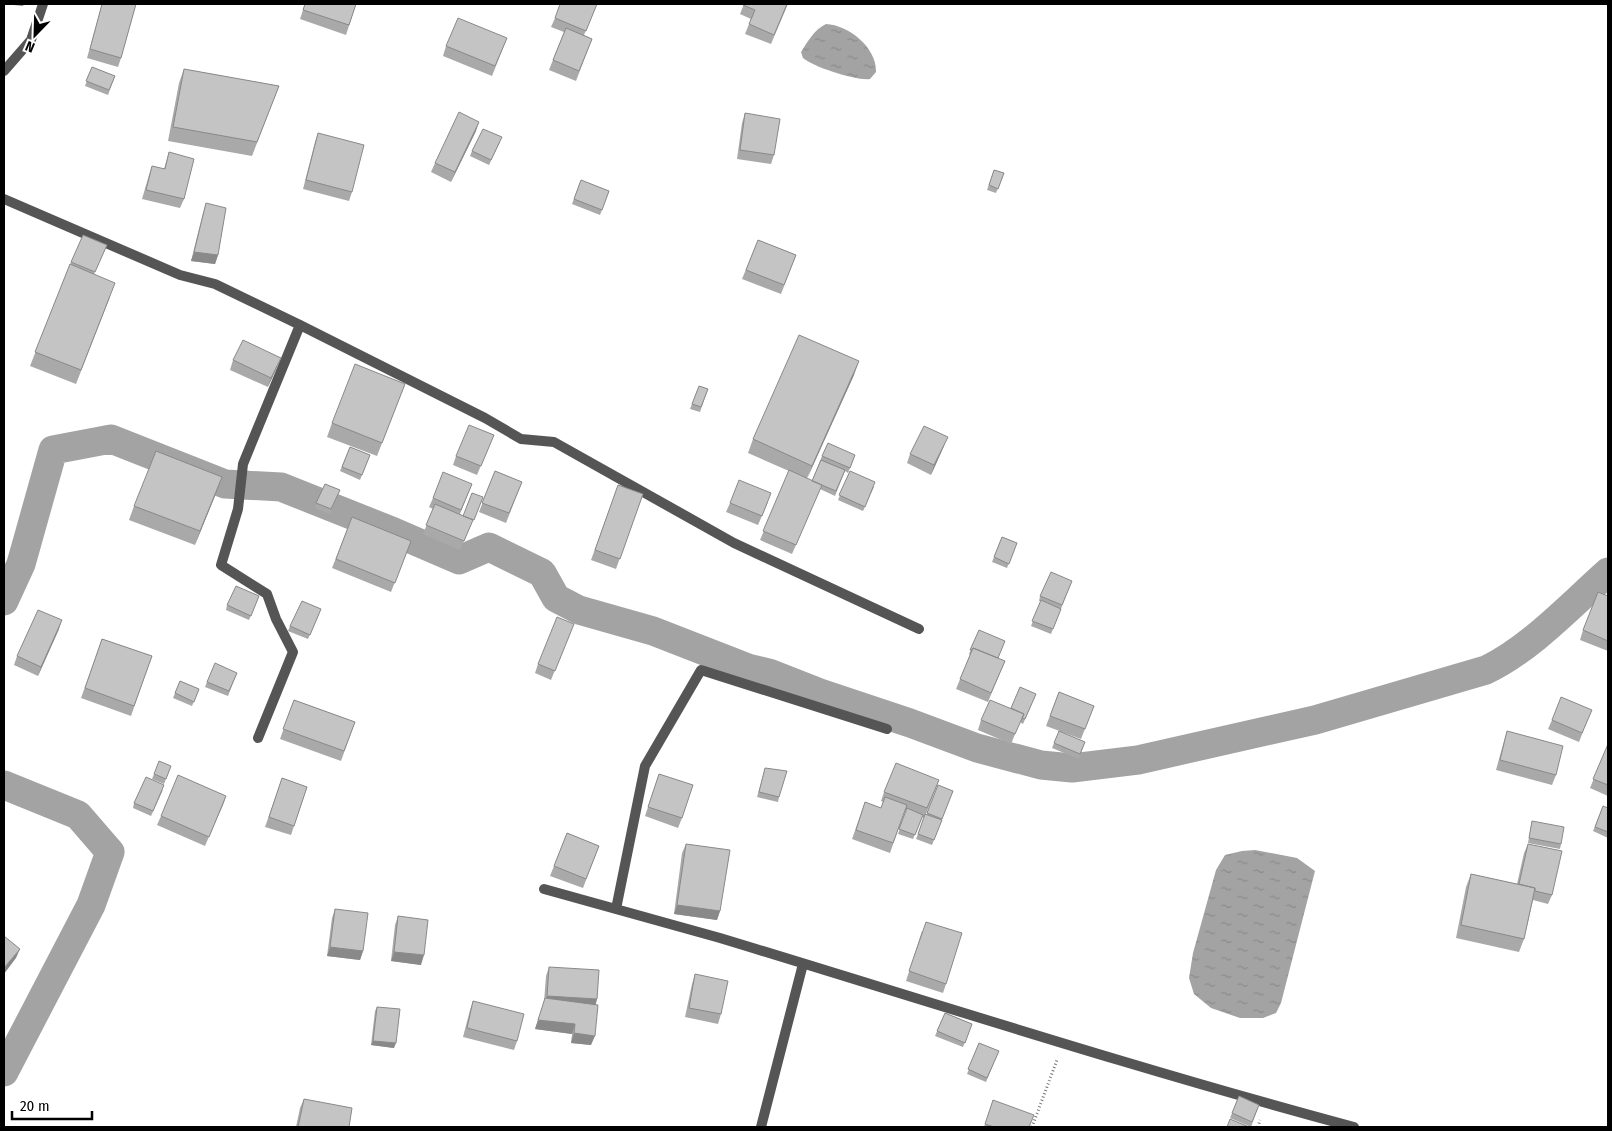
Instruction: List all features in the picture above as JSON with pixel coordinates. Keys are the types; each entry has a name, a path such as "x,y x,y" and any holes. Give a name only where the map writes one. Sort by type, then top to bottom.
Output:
{"street":[{"path":"4,71 31,40 43,4"},
{"path":"4,199 180,275 215,284 485,418 521,439 554,442 734,543 919,628"},
{"path":"258,738 293,652 276,618 267,594 220,565 238,509 243,464 300,325"},
{"path":"616,909 645,766 701,670 887,729"},
{"path":"544,888 718,938 944,1008 1064,1042 1264,1103 1354,1127"},
{"path":"761,1127 803,964"}],"path":[{"path":"1032,1127 1064,1042"}],"water":[{"path":"826,24 835,25 852,33 867,47 875,63 876,72 870,79 855,78 835,73 803,58 801,52 809,40 818,29"},
{"path":"1255,850 1297,858 1315,871 1281,1003 1276,1013 1263,1018 1240,1018 1211,1008 1194,994 1189,978 1193,953 1216,870 1225,855"}],"building":[{"path":"102,4 136,4 121,58 90,49"},
{"path":"305,4 356,4 349,25 303,10"},
{"path":"560,4 597,4 586,31 555,18"},
{"path":"744,4 787,4 774,35 749,24 755,10"},
{"path":"458,18 507,38 495,66 446,46"},
{"path":"566,28 592,39 579,71 553,60"},
{"path":"92,67 115,76 109,90 86,81"},
{"path":"184,69 279,86 257,142 173,127"},
{"path":"459,112 479,122 455,172 435,163"},
{"path":"745,113 780,119 774,155 740,150"},
{"path":"483,129 502,137 491,160 472,151"},
{"path":"318,133 364,145 352,192 306,180"},
{"path":"169,152 194,159 184,199 146,190 152,166 165,169"},
{"path":"994,170 1004,173 998,189 989,185"},
{"path":"581,180 609,191 602,210 574,199"},
{"path":"206,203 226,208 218,255 194,252"},
{"path":"83,235 107,245 95,272 71,262"},
{"path":"758,240 796,255 784,285 746,270"},
{"path":"70,264 115,283 81,370 35,352"},
{"path":"799,335 859,361 812,466 753,439"},
{"path":"243,340 281,358 271,378 233,360"},
{"path":"355,364 405,384 382,443 332,423"},
{"path":"699,386 708,389 701,407 692,404"},
{"path":"469,425 494,435 481,466 456,456"},
{"path":"924,426 948,437 934,465 910,454"},
{"path":"828,443 855,455 850,468 822,456"},
{"path":"350,447 370,455 362,475 342,467"},
{"path":"156,451 222,477 200,531 134,506"},
{"path":"821,460 845,470 836,491 812,481"},
{"path":"789,470 822,485 796,545 763,531"},
{"path":"495,471 522,482 509,513 482,503"},
{"path":"850,471 875,482 865,507 839,495"},
{"path":"443,472 472,484 461,510 433,498"},
{"path":"739,480 771,493 762,516 730,503"},
{"path":"325,484 340,490 331,509 316,503"},
{"path":"618,485 643,494 620,559 595,550"},
{"path":"472,493 483,497 474,520 463,516"},
{"path":"435,504 473,520 464,541 426,525"},
{"path":"352,517 411,541 395,583 336,559"},
{"path":"1002,537 1017,543 1009,564 994,557"},
{"path":"1051,572 1072,581 1062,605 1040,596"},
{"path":"236,586 259,596 251,616 227,605"},
{"path":"1598,592 1608,596 1608,641 1583,630"},
{"path":"1041,600 1061,609 1053,629 1032,621"},
{"path":"302,601 321,609 310,635 290,626"},
{"path":"38,610 62,620 41,667 17,656"},
{"path":"557,617 574,624 555,671 538,664"},
{"path":"979,630 1005,641 998,658 973,648 970,650"},
{"path":"102,639 152,656 134,706 85,688"},
{"path":"973,648 1005,661 991,693 960,679"},
{"path":"215,663 237,673 229,691 207,682"},
{"path":"180,681 199,689 194,702 175,693"},
{"path":"1020,687 1036,694 1025,719 1022,718 1024,714 1011,708"},
{"path":"1059,692 1094,706 1085,729 1050,716"},
{"path":"1561,697 1592,710 1582,733 1552,720"},
{"path":"294,700 355,722 344,751 283,729"},
{"path":"990,700 1024,714 1015,734 981,720"},
{"path":"1059,731 1085,742 1080,754 1054,743"},
{"path":"1507,731 1563,746 1556,775 1500,760"},
{"path":"1608,744 1608,785 1593,779"},
{"path":"159,761 171,766 166,779 154,774"},
{"path":"896,763 939,780 927,808 884,792"},
{"path":"765,768 787,771 779,797 759,792"},
{"path":"659,774 693,785 682,818 648,807"},
{"path":"178,775 226,796 209,837 161,816"},
{"path":"146,777 164,785 153,811 134,803"},
{"path":"282,778 307,787 294,826 269,817"},
{"path":"938,785 953,791 942,819 927,813"},
{"path":"885,797 907,805 893,843 856,830 865,802 881,808"},
{"path":"1603,806 1608,808 1608,832 1595,827"},
{"path":"907,808 923,815 915,835 899,829"},
{"path":"925,814 942,820 934,840 918,834"},
{"path":"1532,821 1564,827 1561,844 1529,838"},
{"path":"567,833 599,846 586,879 554,866"},
{"path":"686,844 730,850 720,911 677,905"},
{"path":"1528,844 1562,851 1552,895 1535,891 1535,888 1519,884"},
{"path":"1471,874 1535,888 1524,939 1461,925"},
{"path":"335,909 368,913 363,951 330,947"},
{"path":"398,916 428,920 424,955 394,952"},
{"path":"926,922 962,933 946,984 909,971"},
{"path":"4,936 20,949 4,968"},
{"path":"549,967 599,970 597,999 547,996"},
{"path":"695,974 728,981 721,1014 689,1008"},
{"path":"545,998 598,1005 595,1036 574,1033 575,1024 538,1020"},
{"path":"473,1001 524,1014 517,1041 467,1028"},
{"path":"377,1007 400,1009 396,1043 373,1041"},
{"path":"945,1013 972,1024 965,1043 937,1031"},
{"path":"979,1043 999,1051 987,1078 968,1069"},
{"path":"1239,1096 1259,1105 1252,1122 1232,1113"},
{"path":"304,1099 352,1108 349,1127 298,1127"},
{"path":"993,1100 1034,1115 1029,1127 994,1127 985,1124"},
{"path":"1230,1119 1249,1127 1227,1127"}],"waterway":[{"path":"4,601 21,564 53,450 111,439 225,484 281,487 459,560 489,547 542,573 556,598 579,610 653,631 748,668 769,673 820,693 977,748 1041,765 1072,768 1138,760 1315,720 1486,670 1534,638 1608,572"},
{"path":"4,785 78,815 110,852 91,905 4,1072"}]}
